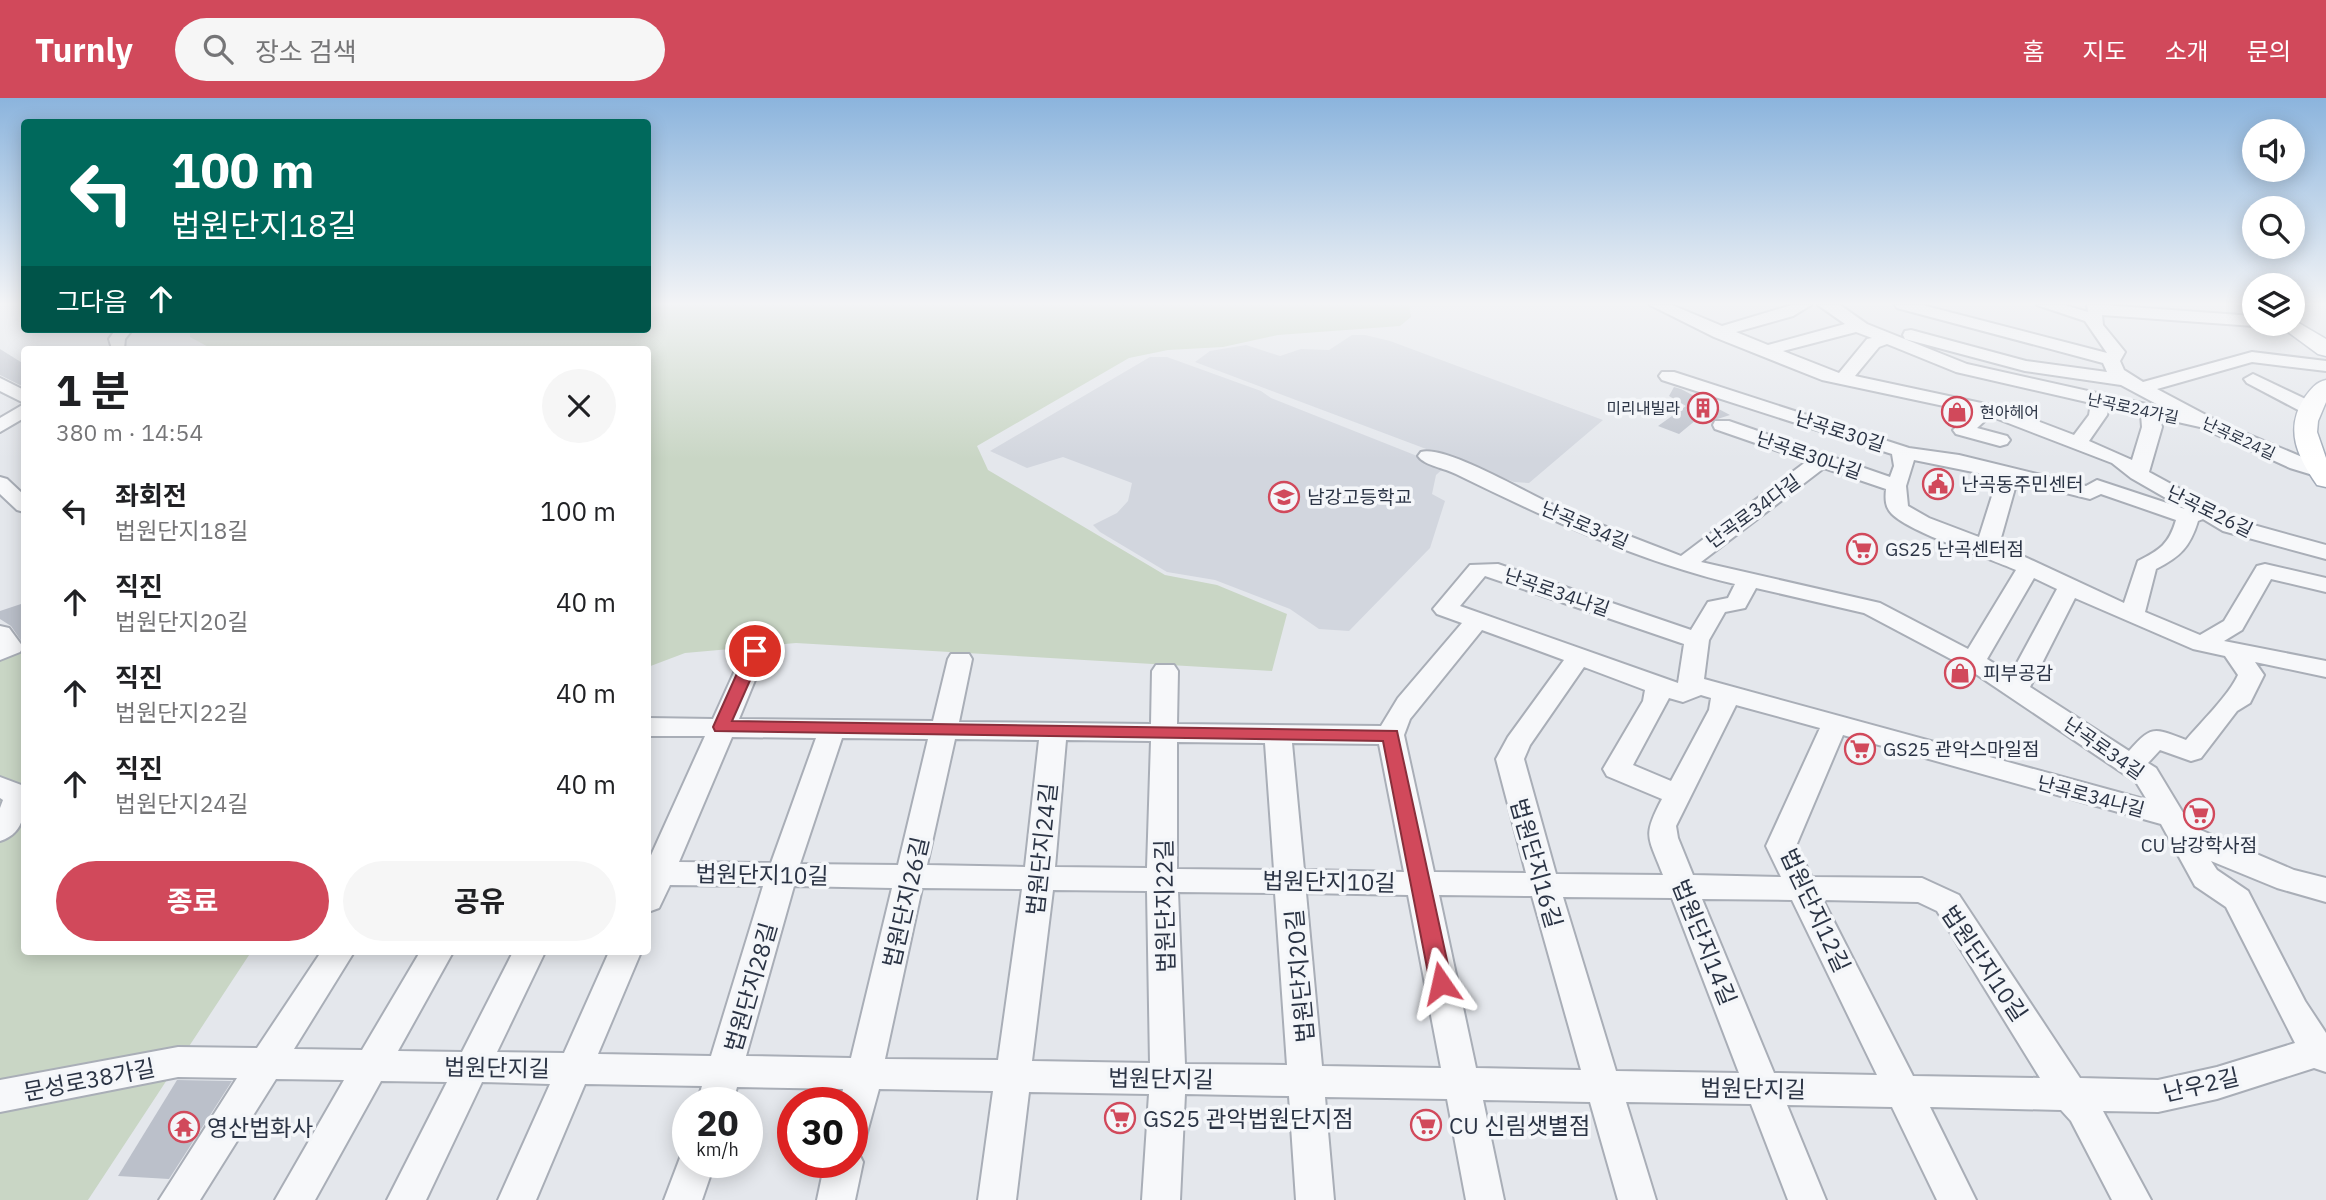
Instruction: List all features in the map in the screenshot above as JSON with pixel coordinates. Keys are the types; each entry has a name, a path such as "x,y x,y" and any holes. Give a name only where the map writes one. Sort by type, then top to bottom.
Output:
{"main road":[{"path":"2324,475 2308,449 2303,430 2317,412 2326,387"},
{"path":"2317,412 2326,445"}],"street":[{"name":"난곡로26길","path":"1779,356 1844,379 1986,410 2019,421 2119,459 2196,514 2262,537 2326,552"},
{"path":"1844,379 1862,356"},
{"name":"난곡로24가길","path":"1934,356 1973,371 2150,412 2208,414"},
{"path":"1990,356 2025,366 2133,384 2252,357 2326,366"},
{"path":"2098,356 2112,360"},
{"name":"난곡로24길","path":"2114,356 2112,360 2116,373 2133,384 2179,409 2208,414 2324,475"},
{"path":"1973,371 1964,384 1998,392"},
{"name":"난곡로30길","path":"1668,376 1904,453 1904,466 1896,486"},
{"path":"2253,379 2317,412"},
{"path":"0,383 21,395"},
{"path":"2019,421 2043,388"},
{"path":"2078,443 2098,415 2101,401"},
{"path":"1986,410 1963,430 2000,440"},
{"path":"0,426 21,412"},
{"path":"2138,474 2152,427 2150,412"},
{"name":"난곡로30나길","path":"1722,425 1896,486"},
{"path":"1904,453 1959,461 2090,493 2097,486 2196,514 2172,552 2146,566 2132,615"},
{"name":"난곡로34길","path":"1428,456 1454,465 1550,512 1683,565 1872,608 1973,661 2132,766 2154,784 2206,878 2237,899 2293,1011 2322,1054"},
{"name":"난곡로34다길","path":"1683,565 1823,459"},
{"path":"1987,548 2010,473"},
{"path":"0,483 15,505"},
{"path":"1896,486 1895,501 1900,510 1921,523 1987,548 2132,615 2202,644 2326,669"},
{"path":"1973,661 2029,567"},
{"name":"난곡로34나길","path":"1697,640 1490,569 1478,570 1445,609 1683,694 1690,692 1691,684 2175,825"},
{"path":"2202,644 2234,625 2248,596 2265,571 2326,585"},
{"path":"1691,684 1697,640 1716,607 1737,603 1749,579"},
{"path":"2016,689 2070,586"},
{"path":"1476,622 1406,704 1397,717 1391,735 1485,1200"},
{"path":"651,882 755,651"},
{"path":"2132,766 2155,738 2191,752 2228,705 2241,697 2251,675 2234,651"},
{"name":"법원단지16길","path":"1578,657 1528,726 1510,759 1543,885 1602,1084"},
{"name":"법원단지26길","path":"862,1087 960,659"},
{"name":"법원단지22길","path":"1161,1200 1168,1078 1162,877 1165,671"},
{"path":"1659,685 1656,701 1617,769 1678,795"},
{"name":"법원단지14길","path":"1725,694 1722,710 1662,826 1663,838 1807,1200"},
{"name":"법원단지12길","path":"1834,726 1781,846 1903,1091"},
{"path":"651,727 1391,735"},
{"name":"법원단지28길","path":"720,1087 782,874 832,729"},
{"name":"법원단지24길","path":"1015,1076 1039,878 1053,732"},
{"name":"법원단지20길","path":"1278,735 1308,1080"},
{"path":"0,787 19,795 10,819 0,830"},
{"path":"2175,825 2207,847 2288,880 2326,890"},
{"name":"법원단지10길","path":"651,882 782,874 1162,877 1922,890 1948,903 2070,1094"},
{"path":"178,1200 336,955"},
{"path":"294,1200 435,955"},
{"path":"406,1200 528,955"},
{"path":"517,1200 624,955"},
{"name":"난우2길","path":"2070,1094 2158,1096 2322,1054"},
{"name":"법원단지길","path":"178,1062 574,1069 720,1087 865,1072 2070,1094"},
{"name":"문성로38가길","path":"0,1096 178,1062"},
{"path":"997,1200 1015,1076"},
{"path":"1308,1080 1315,1200"},
{"path":"1602,1084 1637,1200"},
{"path":"1903,1091 1957,1200"},
{"path":"2070,1094 2084,1110 2132,1200"},
{"path":"683,1200 691,1178"},
{"path":"836,1200 841,1178"}],"shaded area":[{"path":"1203,356 1432,356 1603,420 1529,483 1514,482 1195,362"},
{"name":"남강고등학교","path":"1150,357 1167,357 1261,391 1271,398 1445,467 1436,475 1432,494 1445,501 1430,548 1349,631 1319,629 1290,609 1215,580 1167,572 1100,532 1093,525 1117,513 1128,501 1132,483 1063,457 1027,468 990,451"}],"green space":[{"path":"651,356 1137,356 1129,358 977,446 988,470 1165,575 1217,585 1287,614 1272,671 796,643 685,653 651,666"},
{"path":"21,647 21,955 249,955 88,1200 0,1200 0,657"}],"building":[{"path":"0,356 12,356 21,362 21,386 0,375"},
{"path":"1674,387 1730,415 1711,421 1702,415 1679,434 1658,426 1686,406 1669,396"},
{"path":"21,604 21,641 11,626 0,619 0,611"},
{"name":"영산법화사","path":"177,1080 232,1081 169,1179 118,1176"}],"place":[{"name":"미리내빌라","path":"1703,408"},
{"name":"현아헤어","path":"1957,412"},
{"name":"난곡동주민센터","path":"1938,484"},
{"name":"남강고등학교","path":"1284,497"},
{"name":"GS25 난곡센터점","path":"1862,549"},
{"name":"피부공감","path":"1960,673"},
{"name":"GS25 관악스마일점","path":"1860,749"},
{"name":"CU 남강학사점","path":"2199,814"},
{"name":"GS25 관악법원단지점","path":"1120,1118"},
{"name":"CU 신림샛별점","path":"1426,1125"},
{"name":"영산법화사","path":"184,1127"}],"route":[{"path":"755,651 721,727 1391,735 1441,983"}]}
